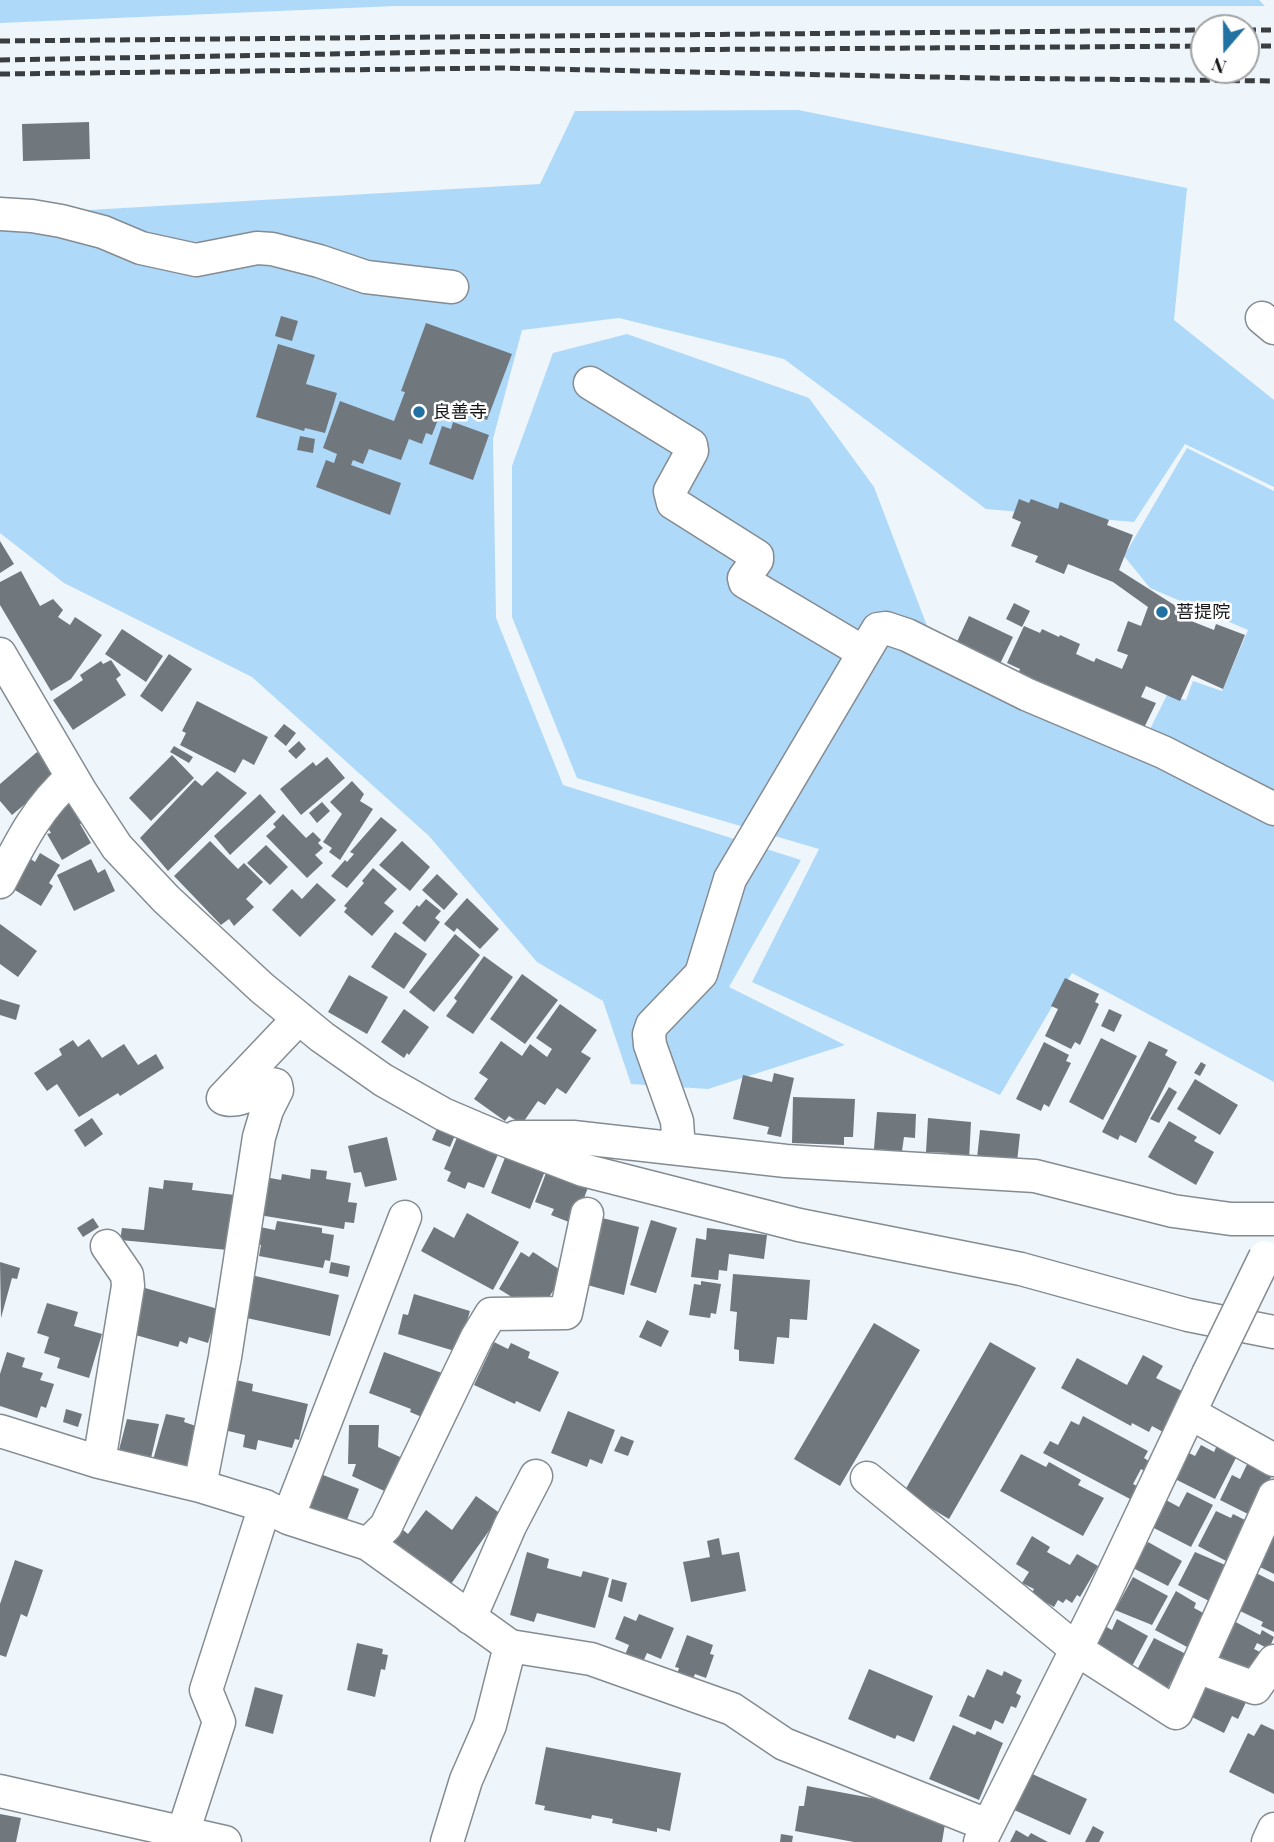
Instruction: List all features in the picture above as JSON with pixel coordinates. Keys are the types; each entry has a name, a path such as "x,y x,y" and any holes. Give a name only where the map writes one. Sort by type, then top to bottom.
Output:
{"street":[{"path":"0,214 61,221 103,232 141,248 196,260 257,248 272,249 366,276 452,287"},
{"path":"590,383 691,445 692,451 670,491 670,497 673,503 757,556 744,578 745,582 863,652"},
{"path":"679,1149 677,1121 650,1045 652,1025 701,974 730,879 878,629 886,628 907,635 1028,695 1163,752 1274,809"},
{"path":"0,654 72,777 117,847 166,899 262,988 299,1018 383,1080 443,1114 583,1170 799,1225 1021,1269 1188,1315 1274,1332"},
{"path":"0,882 43,805 72,777"},
{"path":"200,1486 225,1357 259,1137 267,1110 277,1090 276,1085 271,1084 235,1100 227,1101 223,1098 299,1018"},
{"path":"497,1137 573,1137 786,1161 1035,1176 1173,1211 1231,1219 1274,1219"},
{"path":"368,1544 386,1526 477,1337 491,1314 566,1314 587,1214"},
{"path":"181,1837 219,1722 206,1690 277,1512 405,1217"},
{"path":"0,1432 99,1462 200,1486 368,1544 510,1646 591,1659 732,1709 784,1744 983,1834 1076,1649 1270,1244"},
{"path":"99,1462 128,1286 127,1275 107,1246"},
{"path":"1190,1413 1274,1460"},
{"path":"470,1618 510,1526 536,1476"},
{"path":"867,1478 1076,1649 1176,1713 1274,1496"},
{"path":"447,1842 466,1780 490,1725 510,1646"},
{"path":"1197,1667 1255,1688 1274,1661"},
{"path":"0,1791 181,1837 225,1842"},
{"path":"1268,1842 1274,1829"}],"shaded area":[{"path":"0,0 1259,0 1265,6 395,6 0,23"},
{"path":"798,110 1187,188 1174,320 1274,400 1274,487 1185,444 1134,522 986,509 784,359 619,318 522,330 493,439 496,618 563,785 801,860 729,987 845,1045 708,1089 631,1084 603,1001 537,962 429,836 252,677 64,583 0,533 0,231 54,212 540,184 575,111"},
{"path":"627,334 809,398 874,487 937,652 1144,741 1167,695 1186,700 1193,681 1222,691 1248,630 1150,588 1124,556 1187,448 1274,491 1274,1082 1072,973 1000,1095 752,982 819,849 577,778 512,617 512,466 553,353"}],"building":[{"path":"89,122 90,159 23,161 22,124"},
{"path":"281,316 298,321 292,341 275,336"},
{"name":"良善寺","path":"426,323 512,354 487,420 444,404 432,435 426,433 422,444 409,439 401,460 369,449 363,464 353,460 351,465 401,483 390,515 316,487 326,460 334,463 337,454 323,448 340,401 394,421 405,392 401,391"},
{"path":"278,344 315,355 306,384 337,393 325,433 305,428 304,431 256,417"},
{"path":"453,422 489,435 473,480 429,464 442,426 451,429"},
{"path":"300,436 315,439 313,453 297,450"},
{"name":"菩提院","path":"1019,499 1029,503 1031,499 1058,509 1060,502 1109,520 1107,525 1133,535 1119,570 1179,608 1176,615 1214,630 1216,624 1245,635 1223,689 1192,675 1180,701 1146,686 1141,697 1156,703 1143,730 1018,674 1020,669 1007,663 1024,626 1040,633 1042,629 1059,637 1060,635 1080,644 1076,654 1094,662 1096,658 1122,669 1128,655 1117,651 1128,621 1141,626 1148,607 1113,582 1068,564 1064,574 1035,562 1038,556 1011,546 1021,522 1012,518"},
{"path":"0,541 14,564 0,573"},
{"path":"21,571 40,606 53,599 63,610 58,617 70,625 75,617 102,635 71,679 51,691 0,605 0,582"},
{"path":"1014,603 1030,611 1022,627 1006,619"},
{"path":"969,616 1013,637 999,666 955,646"},
{"path":"122,629 163,656 146,682 105,654"},
{"path":"169,654 192,669 162,712 140,696"},
{"path":"111,660 121,675 116,679 126,695 73,730 53,700 83,680 80,675 101,661 103,664"},
{"path":"197,701 268,737 254,765 243,759 235,773 180,745 186,733 182,731"},
{"path":"284,724 296,733 286,746 274,736"},
{"path":"299,741 306,749 296,759 288,751"},
{"path":"174,746 193,757 189,763 170,752"},
{"path":"37,752 56,778 12,815 0,801 0,784"},
{"path":"172,755 194,778 151,821 129,798"},
{"path":"327,757 345,778 301,815 280,789 313,762 316,766"},
{"path":"217,771 247,793 168,871 140,838 195,780 202,786"},
{"path":"352,781 364,794 360,801 373,809 340,860 329,852 332,848 323,842 342,814 330,802"},
{"path":"260,794 276,812 230,855 214,836"},
{"path":"68,802 84,822 80,824 91,843 62,860 47,834 51,833 45,823"},
{"path":"322,802 330,811 317,823 309,813"},
{"path":"283,814 306,838 313,832 321,840 318,843 323,848 315,855 323,863 307,878 266,836 276,827 273,824"},
{"path":"381,817 397,830 347,888 331,876 354,854 350,852"},
{"path":"210,841 238,869 244,863 263,882 246,899 254,907 234,926 229,919 221,925 174,876"},
{"path":"402,841 430,867 410,891 379,865"},
{"path":"266,845 288,867 270,885 247,863"},
{"path":"40,853 60,865 49,883 53,886 41,906 10,887 28,857 35,862"},
{"path":"91,859 98,873 105,869 115,891 74,911 57,875"},
{"path":"373,868 397,889 384,903 394,911 372,936 344,912 347,908 344,906"},
{"path":"437,874 458,894 444,910 422,890"},
{"path":"317,883 336,900 300,937 272,910 292,889 302,899"},
{"path":"467,898 499,929 480,949 457,928 454,932 444,924"},
{"path":"426,899 441,911 435,918 440,922 425,942 402,923 417,905 419,907"},
{"path":"0,924 37,951 18,977 0,964"},
{"path":"395,932 427,954 404,989 371,967"},
{"path":"455,934 480,955 434,1012 409,992"},
{"path":"484,956 513,977 473,1034 446,1016 457,1001 454,998"},
{"path":"522,974 558,1000 525,1044 490,1019"},
{"path":"349,975 388,997 367,1034 328,1012"},
{"path":"1065,978 1099,994 1095,1002 1099,1004 1080,1045 1075,1042 1071,1049 1045,1036 1058,1009 1051,1006"},
{"path":"0,999 20,1005 16,1020 0,1015"},
{"path":"560,1004 597,1030 581,1052 591,1058 566,1094 557,1088 545,1105 538,1101 522,1124 509,1116 505,1121 474,1099 488,1079 479,1073 501,1041 522,1056 530,1044 547,1057 552,1049 536,1038"},
{"path":"404,1009 429,1027 404,1058 381,1042"},
{"path":"1109,1009 1122,1015 1114,1032 1101,1026"},
{"path":"1101,1038 1137,1056 1103,1120 1069,1102"},
{"path":"89,1039 102,1058 124,1044 138,1065 156,1054 164,1068 120,1096 118,1093 79,1117 57,1084 47,1091 34,1073 62,1055 59,1049 73,1040 78,1047"},
{"path":"1149,1041 1168,1050 1165,1055 1177,1062 1136,1143 1120,1135 1118,1140 1102,1132"},
{"path":"1044,1042 1069,1055 1066,1061 1071,1063 1049,1107 1044,1104 1041,1111 1016,1099"},
{"path":"1201,1062 1206,1065 1200,1076 1194,1073"},
{"path":"774,1073 794,1078 781,1137 767,1134 769,1127 733,1119 743,1075 772,1082"},
{"path":"1195,1079 1238,1105 1220,1135 1177,1109"},
{"path":"1169,1087 1177,1092 1159,1123 1150,1119"},
{"path":"793,1097 855,1099 853,1137 844,1137 844,1145 792,1143"},
{"path":"877,1112 916,1114 915,1138 904,1137 902,1151 874,1149"},
{"path":"92,1118 103,1134 85,1147 74,1130"},
{"path":"928,1118 971,1122 969,1160 949,1158 949,1153 926,1152"},
{"path":"1169,1121 1197,1137 1194,1141 1214,1152 1196,1185 1148,1157"},
{"path":"438,1126 456,1133 450,1147 432,1140"},
{"path":"980,1130 1020,1134 1017,1162 977,1158"},
{"path":"458,1135 499,1152 484,1188 468,1182 465,1189 447,1181 451,1172 444,1169"},
{"path":"387,1137 397,1180 365,1187 361,1172 354,1173 348,1146"},
{"path":"506,1155 545,1171 530,1209 491,1193"},
{"path":"311,1169 327,1171 326,1179 351,1183 348,1202 357,1203 354,1223 345,1222 344,1229 259,1215 265,1177 281,1180 282,1174 310,1179"},
{"path":"554,1172 589,1185 574,1224 551,1215 554,1209 535,1202 546,1173 553,1175"},
{"path":"164,1180 193,1183 192,1190 235,1195 228,1250 120,1240 122,1228 144,1230 149,1187 163,1189"},
{"path":"467,1213 519,1242 493,1290 421,1251 434,1227 454,1238"},
{"path":"594,1216 639,1227 624,1295 580,1283"},
{"path":"93,1218 99,1227 83,1237 77,1228"},
{"path":"651,1220 677,1228 656,1293 630,1285"},
{"path":"277,1221 322,1228 322,1233 334,1235 330,1261 325,1260 323,1268 259,1256 261,1245 257,1244 260,1227 275,1230"},
{"path":"707,1228 767,1235 764,1259 729,1254 727,1271 719,1270 718,1280 691,1277 696,1238 706,1240"},
{"path":"521,1252 529,1257 533,1252 562,1271 561,1278 543,1307 531,1309 499,1289"},
{"path":"0,1262 20,1268 17,1279 12,1278 1,1318"},
{"path":"331,1262 350,1266 348,1277 329,1273"},
{"path":"733,1274 810,1280 807,1320 790,1319 789,1338 777,1337 774,1364 739,1361 739,1350 734,1349 737,1312 730,1311"},
{"path":"251,1275 339,1295 330,1336 242,1317"},
{"path":"701,1281 721,1284 716,1314 711,1313 710,1318 689,1315 694,1284 701,1285"},
{"path":"145,1288 218,1309 208,1343 189,1337 187,1344 180,1341 178,1347 132,1334"},
{"path":"414,1294 470,1311 458,1352 398,1334 403,1314 408,1315"},
{"path":"47,1303 78,1312 74,1326 102,1334 89,1378 57,1368 60,1358 44,1353 49,1337 37,1333"},
{"path":"647,1320 669,1331 661,1347 639,1337"},
{"path":"874,1323 920,1350 840,1486 794,1459"},
{"path":"494,1342 508,1349 511,1343 530,1352 528,1358 559,1372 540,1412 474,1385"},
{"path":"990,1342 1036,1368 949,1519 904,1492"},
{"path":"7,1352 25,1358 22,1367 43,1373 40,1380 54,1384 46,1408 41,1406 37,1418 0,1406 0,1374"},
{"path":"384,1352 442,1373 429,1420 410,1412 411,1409 369,1393"},
{"path":"1143,1355 1163,1366 1156,1378 1184,1392 1163,1432 1152,1426 1149,1432 1132,1423 1131,1426 1061,1388 1077,1358 1127,1385"},
{"path":"236,1380 253,1384 252,1391 308,1404 299,1440 295,1439 292,1448 258,1440 256,1450 243,1447 245,1435 224,1430"},
{"path":"66,1409 82,1414 78,1427 63,1422"},
{"path":"568,1411 615,1430 602,1464 590,1459 587,1467 551,1453"},
{"path":"166,1414 185,1418 184,1422 199,1427 187,1469 153,1460"},
{"path":"1083,1416 1148,1451 1144,1458 1152,1463 1146,1472 1141,1469 1133,1484 1139,1487 1132,1500 1043,1453 1050,1441 1058,1445 1071,1421 1079,1425"},
{"path":"127,1419 159,1424 151,1458 119,1450"},
{"path":"349,1425 379,1425 378,1447 409,1461 393,1495 352,1476 356,1464 348,1464"},
{"path":"621,1436 634,1441 628,1456 614,1451"},
{"path":"1219,1441 1239,1452 1215,1499 1175,1479 1189,1453 1195,1456 1201,1445 1214,1452"},
{"path":"1021,1454 1046,1467 1049,1462 1081,1480 1078,1485 1104,1498 1083,1536 1000,1491"},
{"path":"1250,1458 1274,1472 1250,1515 1220,1500 1232,1475 1240,1479"},
{"path":"318,1473 359,1489 345,1525 304,1509"},
{"path":"1187,1492 1213,1505 1191,1547 1152,1527 1166,1500 1179,1507"},
{"path":"476,1496 501,1514 451,1584 390,1540 403,1530 408,1534 426,1510 452,1530"},
{"path":"1216,1511 1231,1518 1233,1514 1249,1522 1228,1562 1198,1546"},
{"path":"1270,1533 1274,1535 1274,1574 1254,1564"},
{"path":"1032,1536 1050,1547 1047,1552 1070,1565 1077,1554 1098,1566 1080,1597 1077,1595 1072,1603 1066,1599 1063,1603 1058,1600 1054,1607 1031,1594 1034,1589 1022,1583 1029,1572 1016,1564"},
{"path":"719,1538 722,1555 739,1552 746,1591 691,1602 683,1562 710,1557 707,1541"},
{"path":"1148,1542 1182,1561 1168,1586 1133,1568"},
{"path":"527,1552 549,1559 547,1568 581,1577 583,1571 609,1578 595,1628 537,1613 534,1622 510,1615"},
{"path":"1195,1552 1230,1567 1211,1602 1178,1585"},
{"path":"15,1560 43,1570 27,1617 21,1614 6,1657 0,1655 0,1604"},
{"path":"1252,1571 1274,1582 1274,1632 1261,1626 1263,1622 1240,1611 1239,1615 1232,1612"},
{"path":"1133,1577 1168,1596 1152,1625 1115,1610"},
{"path":"612,1579 627,1583 622,1602 608,1597"},
{"path":"1176,1591 1196,1603 1194,1608 1207,1615 1189,1648 1155,1630"},
{"path":"639,1614 674,1628 661,1659 647,1653 643,1662 625,1655 629,1645 615,1639 624,1616 636,1621"},
{"path":"1117,1619 1148,1636 1131,1668 1093,1648 1105,1626 1112,1630"},
{"path":"1230,1619 1260,1635 1262,1630 1274,1637 1269,1649 1257,1643 1254,1649 1262,1653 1254,1668 1249,1666 1245,1674 1216,1658"},
{"path":"687,1635 713,1645 710,1654 714,1655 706,1678 695,1674 692,1681 677,1675 679,1668 675,1667"},
{"path":"1154,1638 1186,1654 1165,1693 1143,1682 1147,1675 1137,1670"},
{"path":"357,1643 383,1649 382,1654 388,1655 385,1670 381,1669 375,1697 347,1690"},
{"path":"869,1669 933,1696 914,1742 897,1735 895,1739 848,1719"},
{"path":"987,1669 1002,1676 1004,1671 1022,1680 1016,1693 1021,1696 1016,1708 1011,1706 1003,1724 995,1720 991,1730 959,1716 968,1695 974,1698"},
{"path":"1203,1683 1232,1697 1236,1689 1249,1696 1238,1719 1232,1716 1224,1733 1190,1716"},
{"path":"255,1687 283,1695 273,1734 245,1726"},
{"path":"1261,1724 1274,1730 1274,1794 1229,1772 1248,1733 1254,1736"},
{"path":"953,1725 975,1735 977,1731 1003,1743 979,1800 929,1779"},
{"path":"546,1747 681,1773 670,1831 657,1828 657,1832 612,1823 613,1819 592,1815 591,1819 544,1810 545,1806 535,1804"},
{"path":"1028,1772 1087,1799 1070,1835 1012,1809"},
{"path":"807,1786 947,1812 942,1842 854,1842 795,1831 799,1806 804,1806"},
{"path":"0,1814 21,1818 16,1842 0,1842"},
{"path":"1093,1826 1104,1832 1099,1842 1085,1842"},
{"path":"1016,1830 1028,1837 1031,1833 1048,1842 1010,1842"},
{"path":"781,1834 793,1836 792,1842 780,1842"}],"railway":[{"path":"0,41 1190,30"},
{"path":"1260,30 1274,30"},
{"path":"0,60 498,51 1190,46"},
{"path":"1260,46 1274,46"},
{"path":"0,74 501,68 1274,81"}],"place":[{"name":"良善寺","path":"419,412"},
{"name":"菩提院","path":"1162,612"}]}
